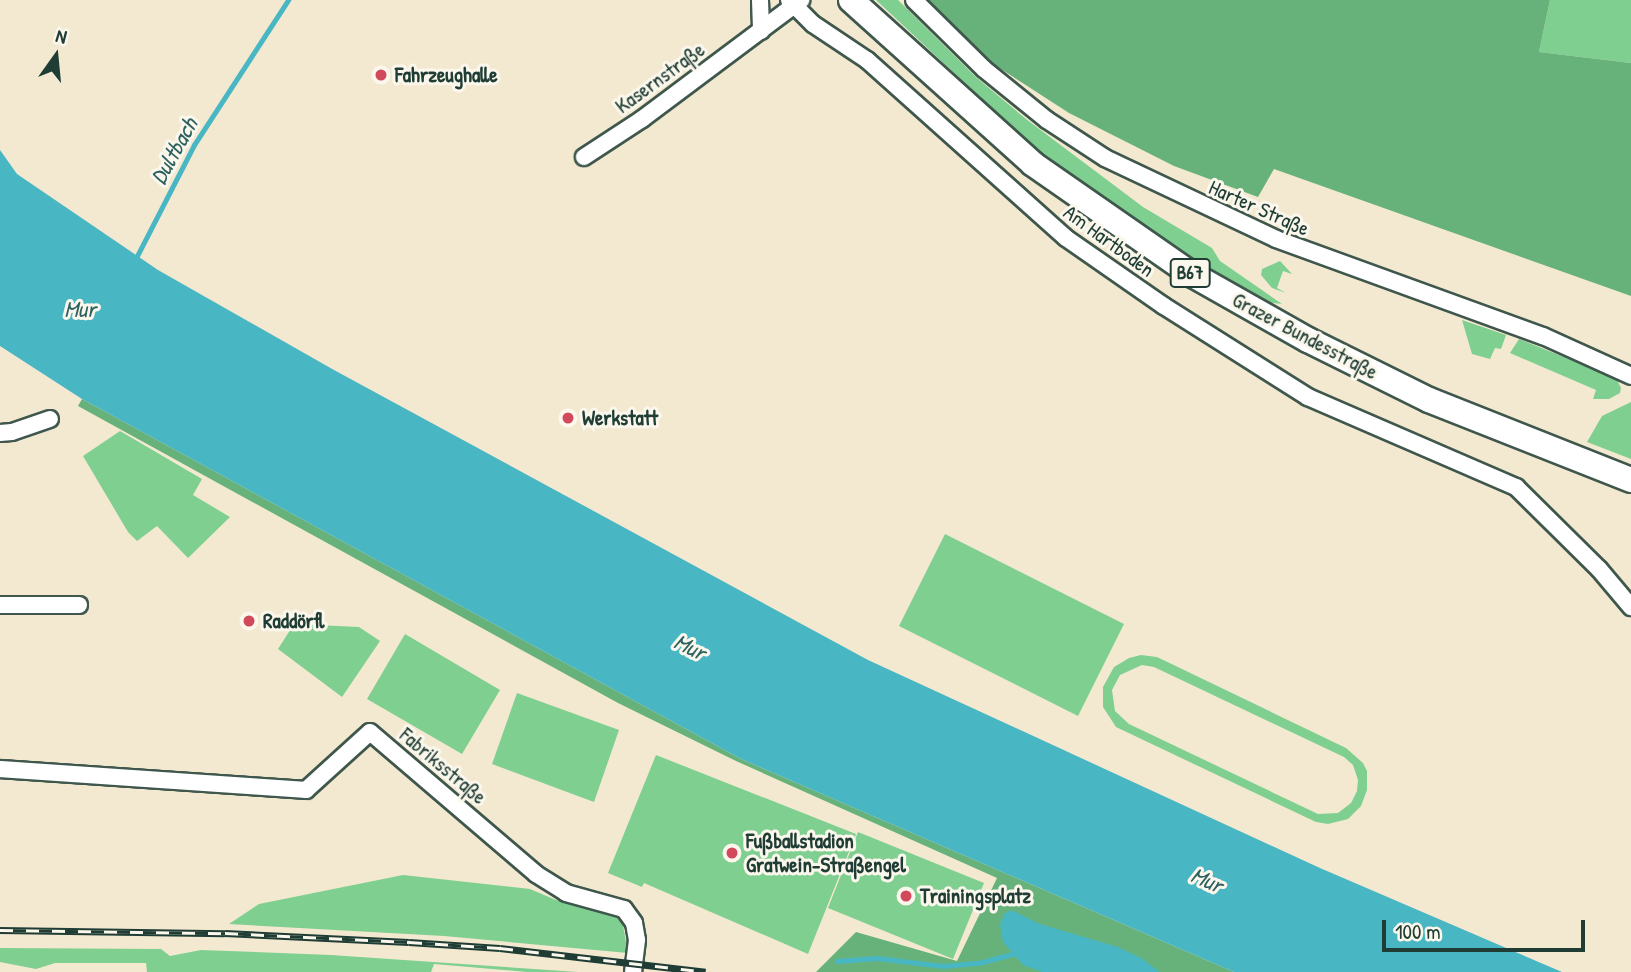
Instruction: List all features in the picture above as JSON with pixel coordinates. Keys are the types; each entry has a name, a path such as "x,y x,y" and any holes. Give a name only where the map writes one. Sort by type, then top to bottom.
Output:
{"main road":[{"name":"Grazer Bundesstraße","path":"851,0 1033,164 1194,275 1307,340 1419,395 1631,480"}],"street":[{"path":"760,0 761,31"},
{"name":"Harter Straße","path":"914,0 984,69 1047,120 1105,158 1241,225 1298,249 1543,336 1631,376"},
{"name":"Kasernstraße","path":"583,157 761,31 795,2"},
{"name":"Am Hartboden","path":"795,2 813,24 867,60 1066,238 1164,306 1308,397 1516,487 1599,569 1631,607"},
{"path":"0,433 12,432 50,419"},
{"path":"0,605 79,605"},
{"name":"Fabriksstraße","path":"0,769 306,790 370,732 536,874 566,893 624,909 634,923 637,940 634,972"}],"green space":[{"path":"876,0 898,0 977,78 1026,119 1143,207 1212,248 1220,261 1282,304 1258,301 1141,228 1046,159"},
{"path":"926,0 1550,0 1539,52 1631,63 1631,296 1274,169 1258,197 1174,166 1069,113 990,62"},
{"path":"1550,0 1631,0 1631,63 1539,52"},
{"path":"1280,261 1292,274 1283,271 1277,288 1286,293 1272,288 1261,275 1262,269"},
{"path":"1462,320 1506,335 1501,349 1495,348 1490,359 1472,354"},
{"path":"1519,339 1616,378 1621,388 1620,393 1609,399 1593,399 1596,390 1510,353"},
{"path":"82,399 741,759 1234,972 816,972 856,932 957,961 997,878 736,761 618,703 78,406"},
{"path":"1631,402 1631,459 1587,442 1602,416"},
{"path":"120,431 202,479 193,495 230,517 188,558 157,526 137,541 128,532 83,456"},
{"path":"945,534 1124,624 1078,716 899,626"},
{"path":"294,624 359,627 380,641 342,697 278,649"},
{"path":"405,634 500,690 462,754 367,699"},
{"path":"1141,655 1157,657 1346,748 1363,763 1367,771 1367,790 1361,806 1348,819 1328,824 1316,822 1116,727 1103,707 1103,687 1114,667 1129,658","holes":["1142,665 1154,667 1344,757 1353,765 1358,780 1357,791 1351,803 1338,813 1318,814 1129,724 1115,711 1112,690 1120,675"]},
{"path":"517,693 619,730 594,802 492,764"},
{"name":"Fußballstadion Gratwein-Straßengel","path":"656,755 856,834 808,954 644,883 642,887 608,873"},
{"name":"Trainingsplatz","path":"858,832 984,883 953,959 828,908"},
{"path":"403,875 530,889 556,900 607,908 621,914 628,953 444,936 229,924 259,904"},
{"path":"0,948 161,949 170,956 201,950 331,955 578,972 527,972 434,964 431,972 147,972 146,963 55,963 36,969 0,962"}],"water":[{"name":"Mur","path":"0,150 17,174 158,270 334,370 868,660 1320,868 1562,972 1234,972 741,759 82,399 0,346"},
{"path":"1011,910 1040,924 1118,947 1141,958 1160,972 1042,972 1023,965 1003,942 1000,925 1004,914"}],"waterway":[{"name":"Dultbach","path":"136,258 194,145 288,0"},
{"path":"837,961 877,958 943,966 979,963 1016,953"}],"railway":[{"path":"0,930 225,933 409,942 500,948 706,972"}],"place":[{"name":"Fahrzeughalle","path":"381,75"},
{"name":"Werkstatt","path":"568,418"},
{"name":"Raddörfl","path":"249,621"},
{"name":"Fußballstadion Gratwein-Straßengel","path":"732,853"},
{"name":"Trainingsplatz","path":"906,896"}]}
